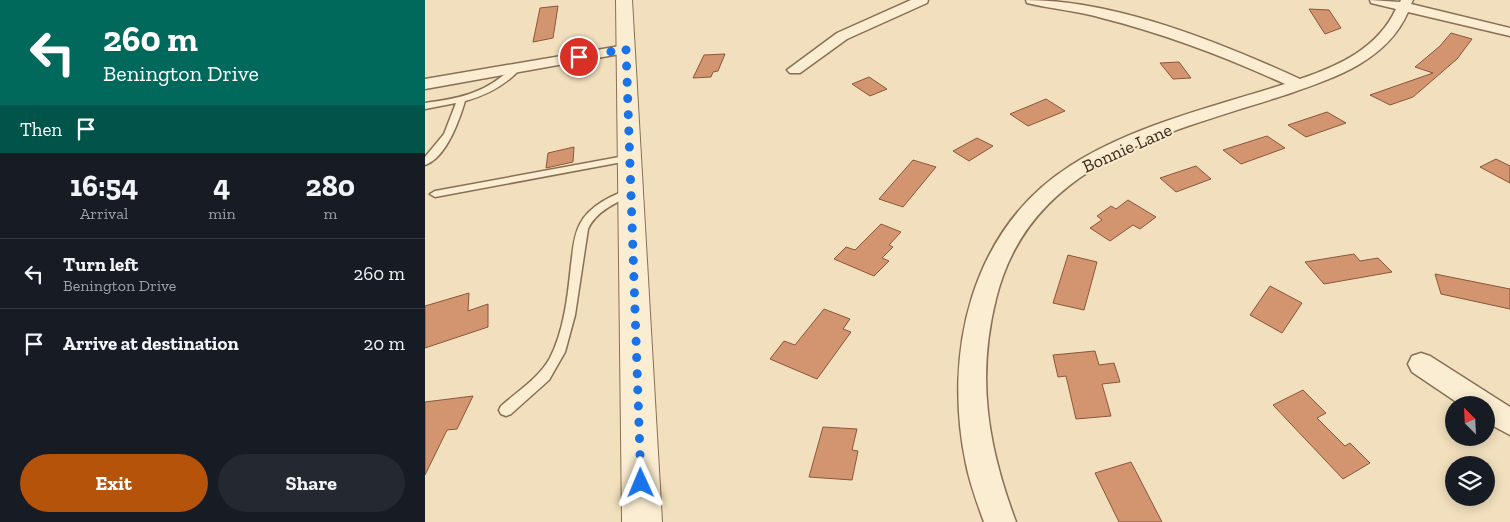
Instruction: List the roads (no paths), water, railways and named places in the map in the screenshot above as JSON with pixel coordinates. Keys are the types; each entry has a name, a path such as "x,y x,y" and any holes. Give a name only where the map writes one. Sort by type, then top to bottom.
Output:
{"street":[{"path":"624,0 642,522"},
{"path":"795,70 842,36 922,0"},
{"path":"1031,0 1112,15 1159,28 1226,52 1300,84"},
{"path":"1376,0 1405,3 1510,32"},
{"name":"Bonnie Lane","path":"1000,522 980,460 974,410 974,350 981,308 990,279 1011,233 1025,214 1070,175 1099,157 1178,126 1328,74 1352,63 1376,47 1390,31 1405,3"},
{"path":"425,84 626,49"},
{"path":"1421,364 1470,396"},
{"path":"1495,412 1510,422"}],"lane":[{"path":"425,106 461,100 490,91 503,82 517,68"},
{"path":"425,162 441,148 454,124 461,100"},
{"path":"435,194 630,158"},
{"path":"506,410 539,382 555,361 572,302 580,243 585,225 594,214 608,204 632,192"}]}
